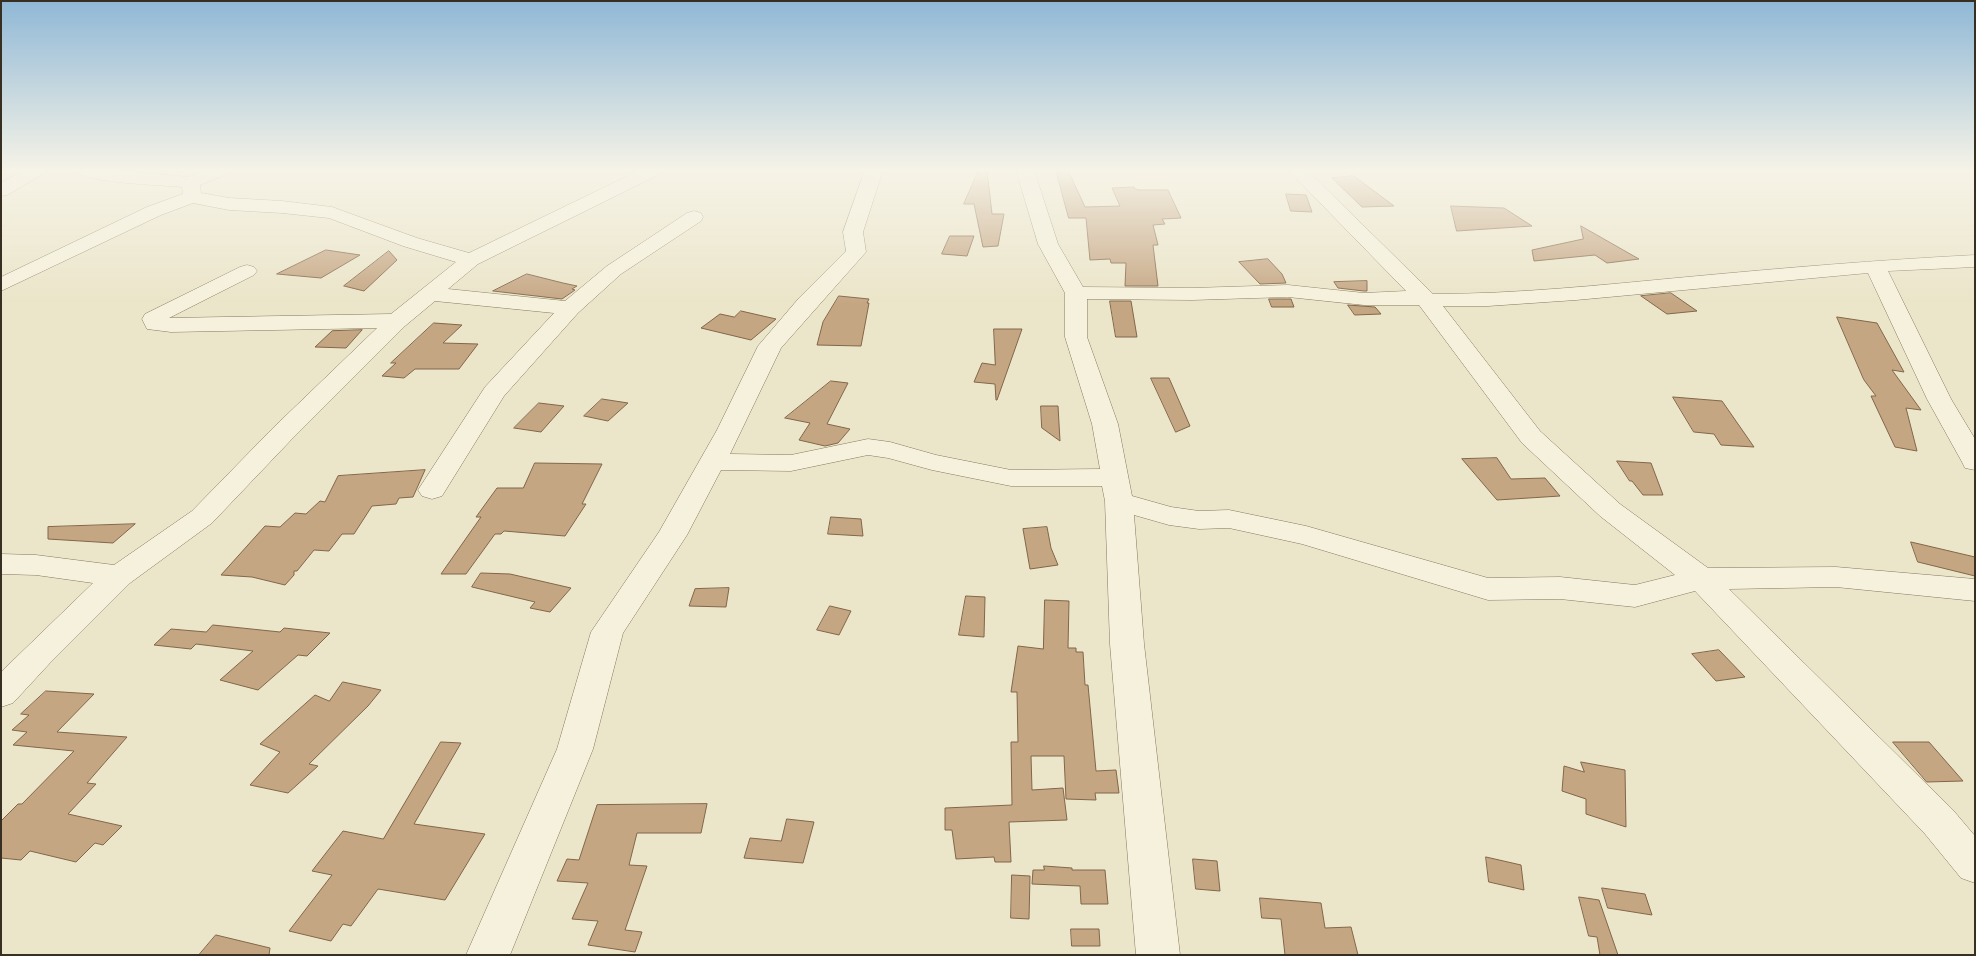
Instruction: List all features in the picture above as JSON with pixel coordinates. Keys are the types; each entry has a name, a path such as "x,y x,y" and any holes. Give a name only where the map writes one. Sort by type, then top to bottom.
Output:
{"street":[{"path":"1,285 147,215"},
{"path":"336,215 410,242 471,260"},
{"path":"1,694 38,654 119,576 202,517 282,434 397,321 471,260 548,215"},
{"path":"488,955 575,749 607,632 672,535 730,430 770,346 856,252 853,232 859,215"},
{"path":"1038,215 1048,244 1076,292 1076,337 1105,424 1116,489 1127,644 1158,955"},
{"path":"1342,215 1427,300 1531,438 1610,510 1701,579 1938,822 1975,865"},
{"path":"432,490 494,392 570,308 614,270 694,217"},
{"path":"1076,292 1192,294 1288,291 1364,299 1414,297 1427,300 1488,300 1576,294 1875,266 1975,261"},
{"path":"1875,266 1940,399 1975,462"},
{"path":"247,271 158,315 153,319 155,324 397,321"},
{"path":"431,294 570,308"},
{"path":"713,462 791,463 868,447 890,450 942,464 1011,478 1063,480 1116,489 1169,516 1199,520 1229,519 1306,535 1488,589 1560,588 1635,596 1701,579 1836,577 1975,590"},
{"path":"1,564 36,565 119,576"}],"building":[{"path":"976,215 1004,215 998,246 983,247"},
{"path":"1068,215 1179,215 1181,218 1162,219 1165,224 1153,225 1158,245 1153,245 1158,286 1125,286 1126,263 1111,263 1110,259 1090,260 1086,218 1069,218"},
{"path":"1453,215 1514,215 1532,226 1457,231"},
{"path":"1581,226 1639,259 1607,263 1595,255 1534,261 1532,250 1583,239"},
{"path":"950,236 974,236 967,256 942,254"},
{"path":"326,250 360,255 321,278 277,274"},
{"path":"389,251 397,260 364,291 344,286"},
{"path":"1268,259 1282,274 1286,283 1260,284 1239,262"},
{"path":"527,274 577,286 572,289 575,290 562,299 493,291"},
{"path":"1367,281 1367,291 1338,288 1334,282"},
{"path":"1671,293 1697,311 1667,314 1641,296"},
{"path":"839,296 869,299 861,346 817,345 823,322"},
{"path":"1269,299 1291,299 1294,307 1272,307"},
{"path":"1110,301 1131,301 1137,337 1116,337"},
{"path":"1348,305 1375,307 1381,314 1355,315"},
{"path":"741,311 776,319 751,340 701,328 720,314 734,317"},
{"path":"1837,317 1877,323 1904,372 1892,370 1921,410 1906,408 1917,451 1895,447 1871,396 1876,396 1864,380"},
{"path":"434,323 462,325 443,343 478,344 459,369 415,369 404,378 382,376 396,363 391,363"},
{"path":"994,329 1022,329 997,400 995,384 974,382 982,363 995,365"},
{"path":"362,330 346,348 315,347 332,331"},
{"path":"1151,378 1169,378 1190,426 1176,432"},
{"path":"831,381 848,383 827,424 850,429 838,443 825,446 799,440 810,423 785,418"},
{"path":"1673,397 1722,401 1754,447 1721,445 1714,434 1694,432"},
{"path":"602,399 628,403 608,421 584,416"},
{"path":"539,403 564,406 541,432 514,428"},
{"path":"1041,406 1058,406 1060,441 1042,428"},
{"path":"1497,458 1511,479 1545,478 1560,496 1497,500 1462,459"},
{"path":"1617,461 1651,463 1663,495 1643,495 1630,481"},
{"path":"535,463 602,464 582,504 586,504 565,536 504,531 501,534 495,534 466,574 441,574 481,517 476,517 497,488 523,488"},
{"path":"425,470 413,497 399,498 396,504 372,506 354,534 342,534 329,551 314,550 297,571 294,571 294,575 285,585 252,577 221,575 265,526 280,527 295,513 306,514 320,501 325,502 338,476"},
{"path":"831,517 861,519 863,536 828,534"},
{"path":"135,524 113,543 48,539 48,527"},
{"path":"1047,527 1051,548 1058,565 1030,569 1023,529"},
{"path":"1911,542 1975,557 1975,576 1918,562"},
{"path":"481,573 510,574 571,588 550,612 530,608 535,602 472,587"},
{"path":"729,588 726,607 689,606 695,589"},
{"path":"966,596 985,597 984,637 959,635"},
{"path":"1045,600 1069,601 1068,648 1076,648 1076,652 1083,652 1085,685 1088,685 1096,771 1116,770 1119,793 1095,793 1096,800 1066,799 1064,756 1031,756 1032,790 1063,788 1067,820 1009,822 1011,862 995,862 994,857 956,859 952,830 945,830 945,808 1012,805 1011,742 1018,742 1017,692 1011,692 1018,646 1043,649"},
{"path":"830,606 851,611 839,635 817,630"},
{"path":"213,625 280,632 284,628 330,633 307,656 298,655 258,690 220,680 253,651 196,644 191,649 154,645 171,629 206,632"},
{"path":"1719,650 1745,677 1716,681 1692,654"},
{"path":"343,682 381,690 368,706 309,764 318,766 288,793 250,785 280,752 260,744 315,695 329,701"},
{"path":"46,691 94,694 57,732 127,737 87,783 96,784 68,814 122,826 103,845 95,843 76,862 30,851 21,860 1,858 1,821 18,804 22,804 74,751 13,745 27,732 12,730 29,715 21,714"},
{"path":"441,742 461,743 414,824 485,834 445,900 378,889 351,926 343,924 331,941 289,931 332,875 312,871 343,831 383,839"},
{"path":"1893,742 1929,742 1963,781 1927,782"},
{"path":"1581,762 1625,770 1626,827 1586,814 1586,799 1562,791 1564,766 1584,772"},
{"path":"707,804 701,833 637,833 629,865 647,866 625,930 642,932 635,952 588,945 598,921 572,919 588,883 557,881 567,859 579,860 597,805"},
{"path":"787,819 814,822 803,863 744,858 750,838 781,841"},
{"path":"1486,857 1521,865 1524,890 1489,882"},
{"path":"1193,859 1217,861 1220,891 1196,889"},
{"path":"1044,866 1072,868 1072,870 1105,870 1108,904 1081,904 1080,886 1032,884 1033,870 1044,870"},
{"path":"1012,875 1030,876 1029,919 1011,918"},
{"path":"1602,888 1645,894 1652,915 1608,908"},
{"path":"1579,897 1599,900 1618,955 1600,955 1597,937 1589,936"},
{"path":"1260,898 1321,903 1325,928 1351,927 1358,955 1285,955 1281,919 1262,918"},
{"path":"1071,929 1099,929 1100,946 1072,946"},
{"path":"216,935 270,948 269,955 199,955"}]}
